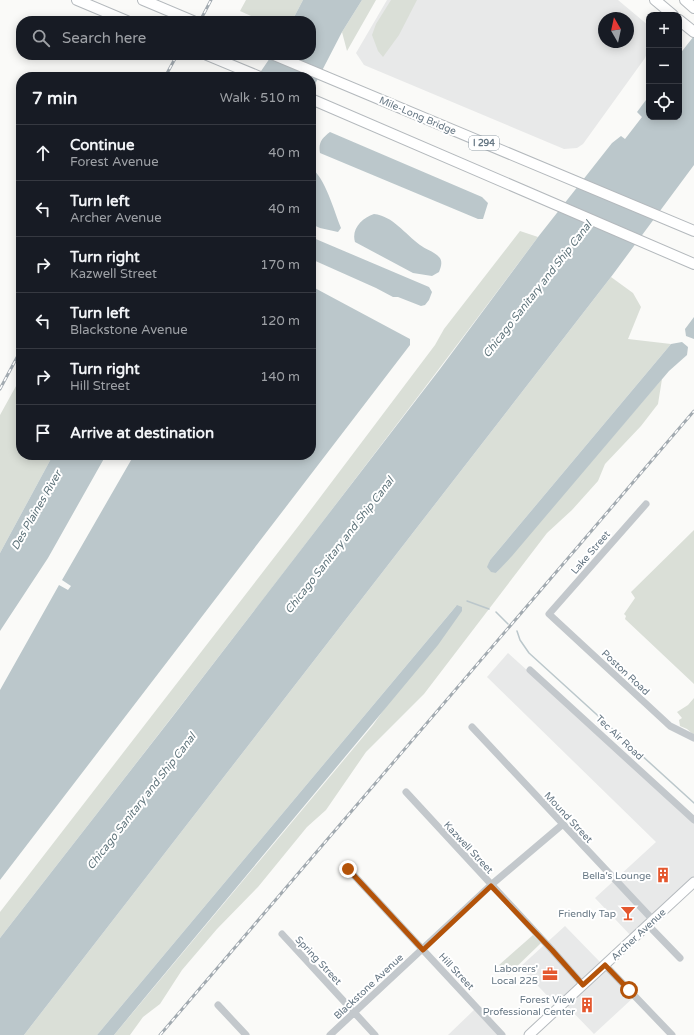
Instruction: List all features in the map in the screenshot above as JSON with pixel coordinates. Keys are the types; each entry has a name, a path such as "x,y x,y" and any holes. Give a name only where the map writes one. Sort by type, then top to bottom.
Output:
{"highway":[{"path":"77,0 115,16"},
{"path":"143,0 181,16"},
{"path":"655,0 670,12"},
{"path":"684,0 694,8"},
{"path":"682,22 694,32"},
{"path":"219,60 248,72"},
{"name":"Mile-Long Bridge","path":"286,60 315,72"},
{"name":"Mile-Long Bridge","path":"316,73 694,231"},
{"name":"I 294","path":"316,101 694,264"}],"main road":[{"name":"Archer Avenue","path":"529,1035 694,882"}],"street":[{"name":"Lake Street","path":"549,614 646,504"},
{"name":"Poston Road","path":"549,614 670,726 694,738"},
{"name":"Tec Air Road","path":"530,670 694,820"},
{"name":"Mound Street","path":"472,727 563,824 680,958"},
{"name":"Kazwell Street","path":"406,792 583,985"},
{"name":"Blackstone Avenue","path":"330,1035 491,886 563,824"},
{"name":"Hill Street","path":"348,869 502,1035"},
{"name":"Spring Street","path":"282,934 375,1035"},
{"path":"605,965 672,1035"},
{"path":"218,1005 246,1035"}],"shaded area":[{"path":"246,0 303,0 295,16 251,16 240,11"},
{"path":"362,0 376,0 347,51 342,32"},
{"path":"387,0 618,0 632,12 598,12 598,48 634,48 634,13 646,23 645,58 583,144 577,148 564,149 364,65 356,53"},
{"path":"391,0 417,0 399,35 383,57 378,51 372,35 376,24"},
{"path":"520,231 538,237 338,501 0,938 0,912 300,524 435,345 444,329"},
{"path":"611,277 633,293 641,307 628,339 671,344 490,560 488,567 496,573 662,379 658,404 641,426 605,464 598,481 572,510 547,533 424,694 366,752 326,810 307,827 258,887 217,929 182,970 160,1004 143,1017 130,1035 114,1035 373,725 457,605 97,1035 24,1035"},
{"path":"16,386 16,460 50,460 0,553 0,415"},
{"path":"694,530 694,684 625,619 626,616 624,614 635,598 631,592"},
{"path":"508,653 694,821 694,880 633,938 595,898 656,842 487,677"},
{"path":"694,698 694,735 687,729 680,726 679,720 682,718 677,712 688,705"},
{"path":"565,926 634,997 594,1034 566,1005 558,1007 520,967"},
{"path":"533,935 541,943 508,975 499,965"},
{"path":"475,1009 501,1035 448,1035"}],"water":[{"path":"303,0 362,0 342,32 316,82 316,72 260,72 269,60 316,60 316,16 295,16"},
{"name":"Chicago Sanitary and Ship Canal","path":"694,36 694,165 611,277 24,1035 0,1035 0,938 440,369 538,237 612,143 621,136 625,139 642,117 637,112 646,100 646,120 682,120 682,51"},
{"path":"330,132 482,197 488,203 483,219 478,219 320,153 321,141"},
{"path":"316,172 325,186 341,228 338,232 316,226"},
{"path":"374,214 387,218 414,241 437,255 441,262 439,272 432,276 413,273 355,242 354,237 358,225 365,218"},
{"path":"316,239 429,287 432,292 429,300 425,305 421,306 398,297 393,297 316,261"},
{"path":"316,289 410,339 410,345 0,880 0,690 59,585 68,590 71,586 62,580 131,460 316,460"},
{"path":"694,317 694,339 686,336 685,329"},
{"path":"682,342 688,347 687,355 669,371 512,556 496,573 491,572 487,567 490,560 671,344"},
{"name":"Des Plaines River","path":"50,460 103,460 48,558 0,631 0,553"},
{"path":"457,605 462,607 462,611 438,645 114,1035 97,1035"}],"waterway":[{"path":"467,601 489,609"},
{"path":"496,612 508,624"},
{"path":"517,631 520,640 529,653 694,803"}],"railway":[{"path":"203,16 211,0"},
{"path":"168,72 174,60"},
{"path":"0,389 16,359"},
{"path":"160,1035 694,411"}],"place":[{"name":"Bella's Lounge","path":"663,875"},
{"name":"Friendly Tap","path":"628,913"},
{"name":"Laborers' Local 225","path":"550,974"},
{"name":"Forest View Professional Center","path":"587,1005"}],"route":[{"path":"348,869 423,950 491,886 583,985 605,965 629,990"}]}
